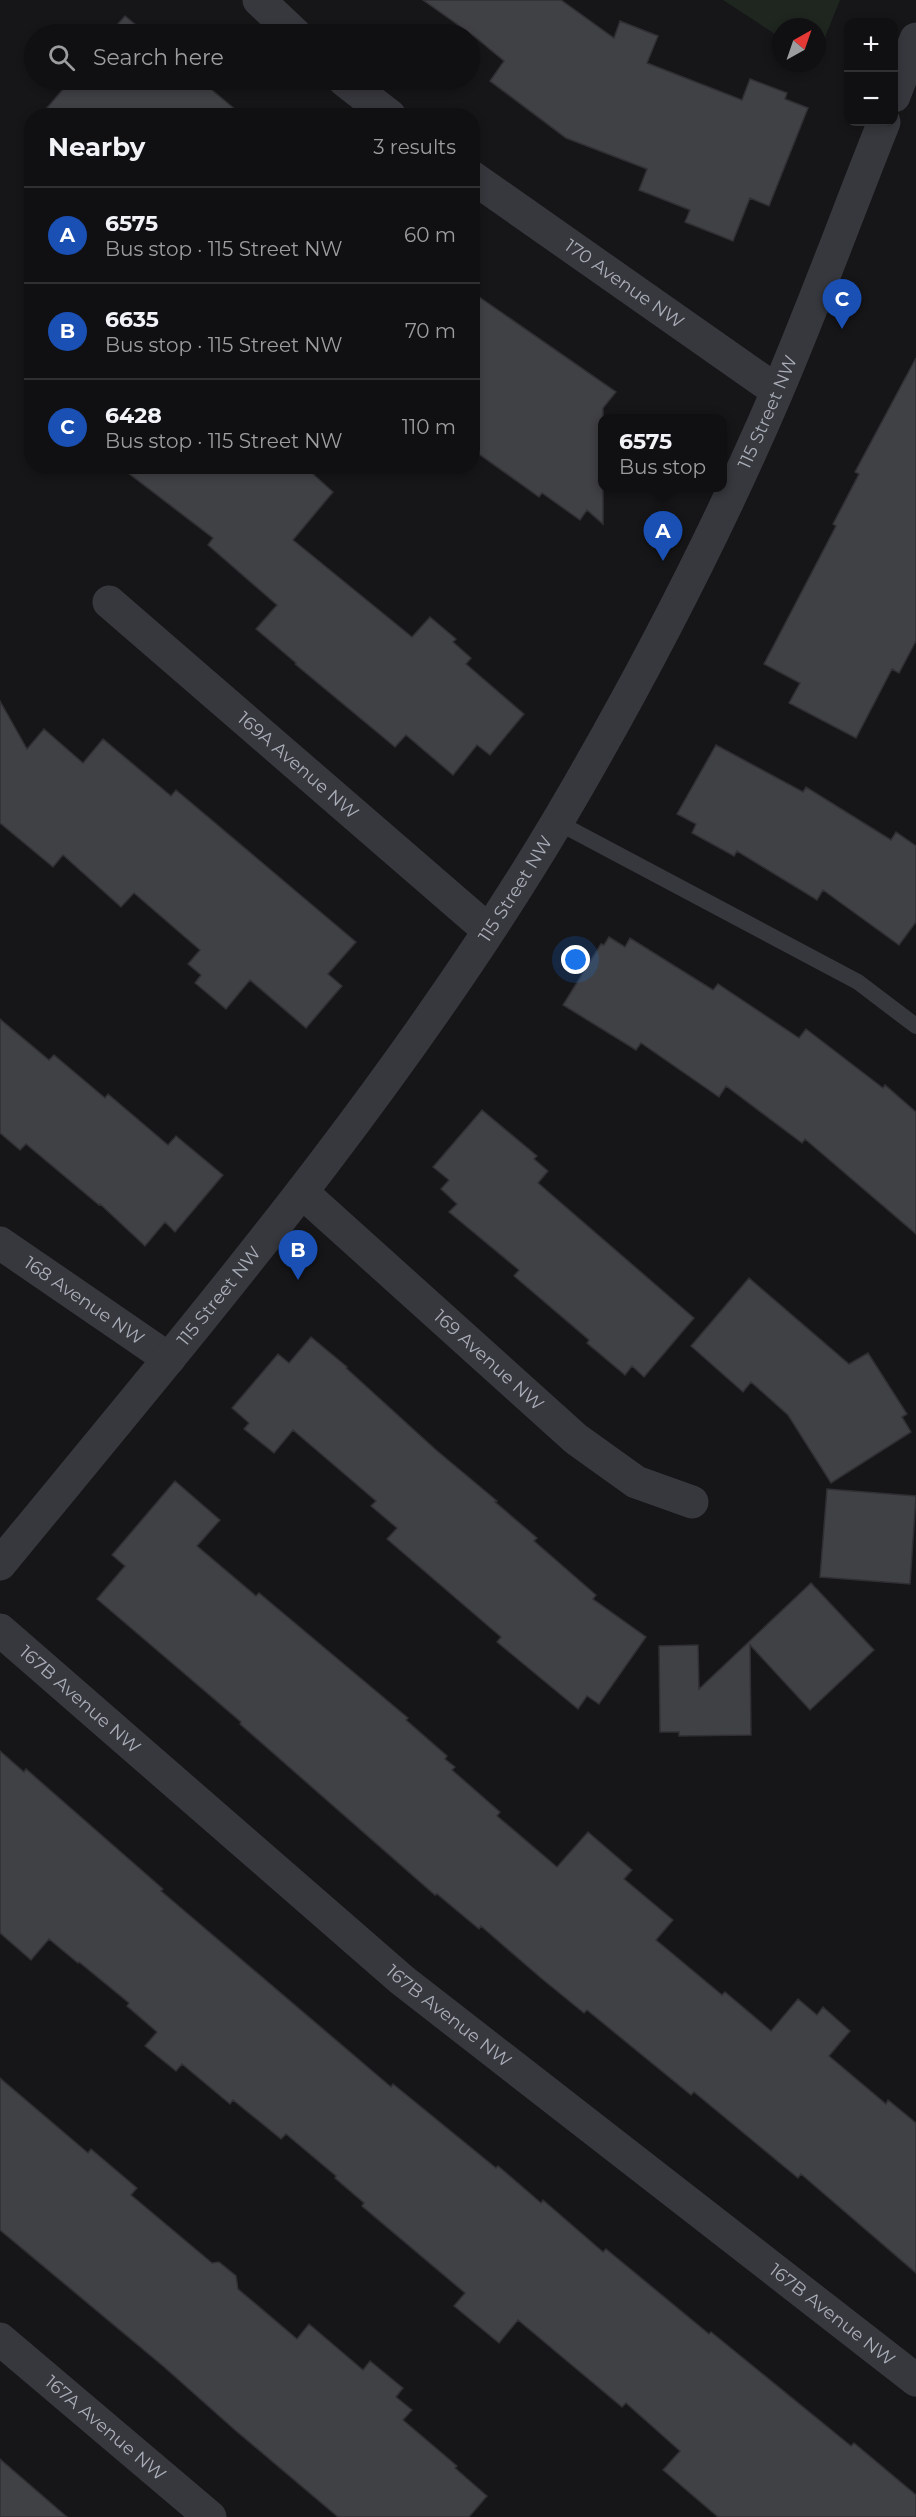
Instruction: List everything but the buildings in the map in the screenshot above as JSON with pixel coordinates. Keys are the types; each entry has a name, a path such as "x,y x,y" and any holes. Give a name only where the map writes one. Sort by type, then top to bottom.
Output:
{"street":[{"path":"259,0 284,24"},
{"path":"898,86 916,39"},
{"path":"357,90 380,108"},
{"name":"115 Street NW","path":"0,1564 303,1193 382,1085 488,930 557,822 656,645 720,517 777,391 882,126"},
{"name":"170 Avenue NW","path":"480,183 777,391"},
{"name":"169A Avenue NW","path":"109,602 488,930"},
{"name":"169 Avenue NW","path":"303,1193 576,1439 636,1482 692,1503"},
{"name":"168 Avenue NW","path":"0,1243 169,1359"},
{"name":"167B Avenue NW","path":"0,1630 402,1980 916,2380"},
{"name":"167A Avenue NW","path":"0,2339 210,2517"}],"lane":[{"path":"557,822 858,982 916,1026"}],"shaded area":[{"path":"723,0 840,0 826,35 826,18 772,18 772,32"}],"place":[{"name":"6428","path":"842,329"},
{"name":"6575","path":"663,561"},
{"name":"6635","path":"298,1280"}]}
